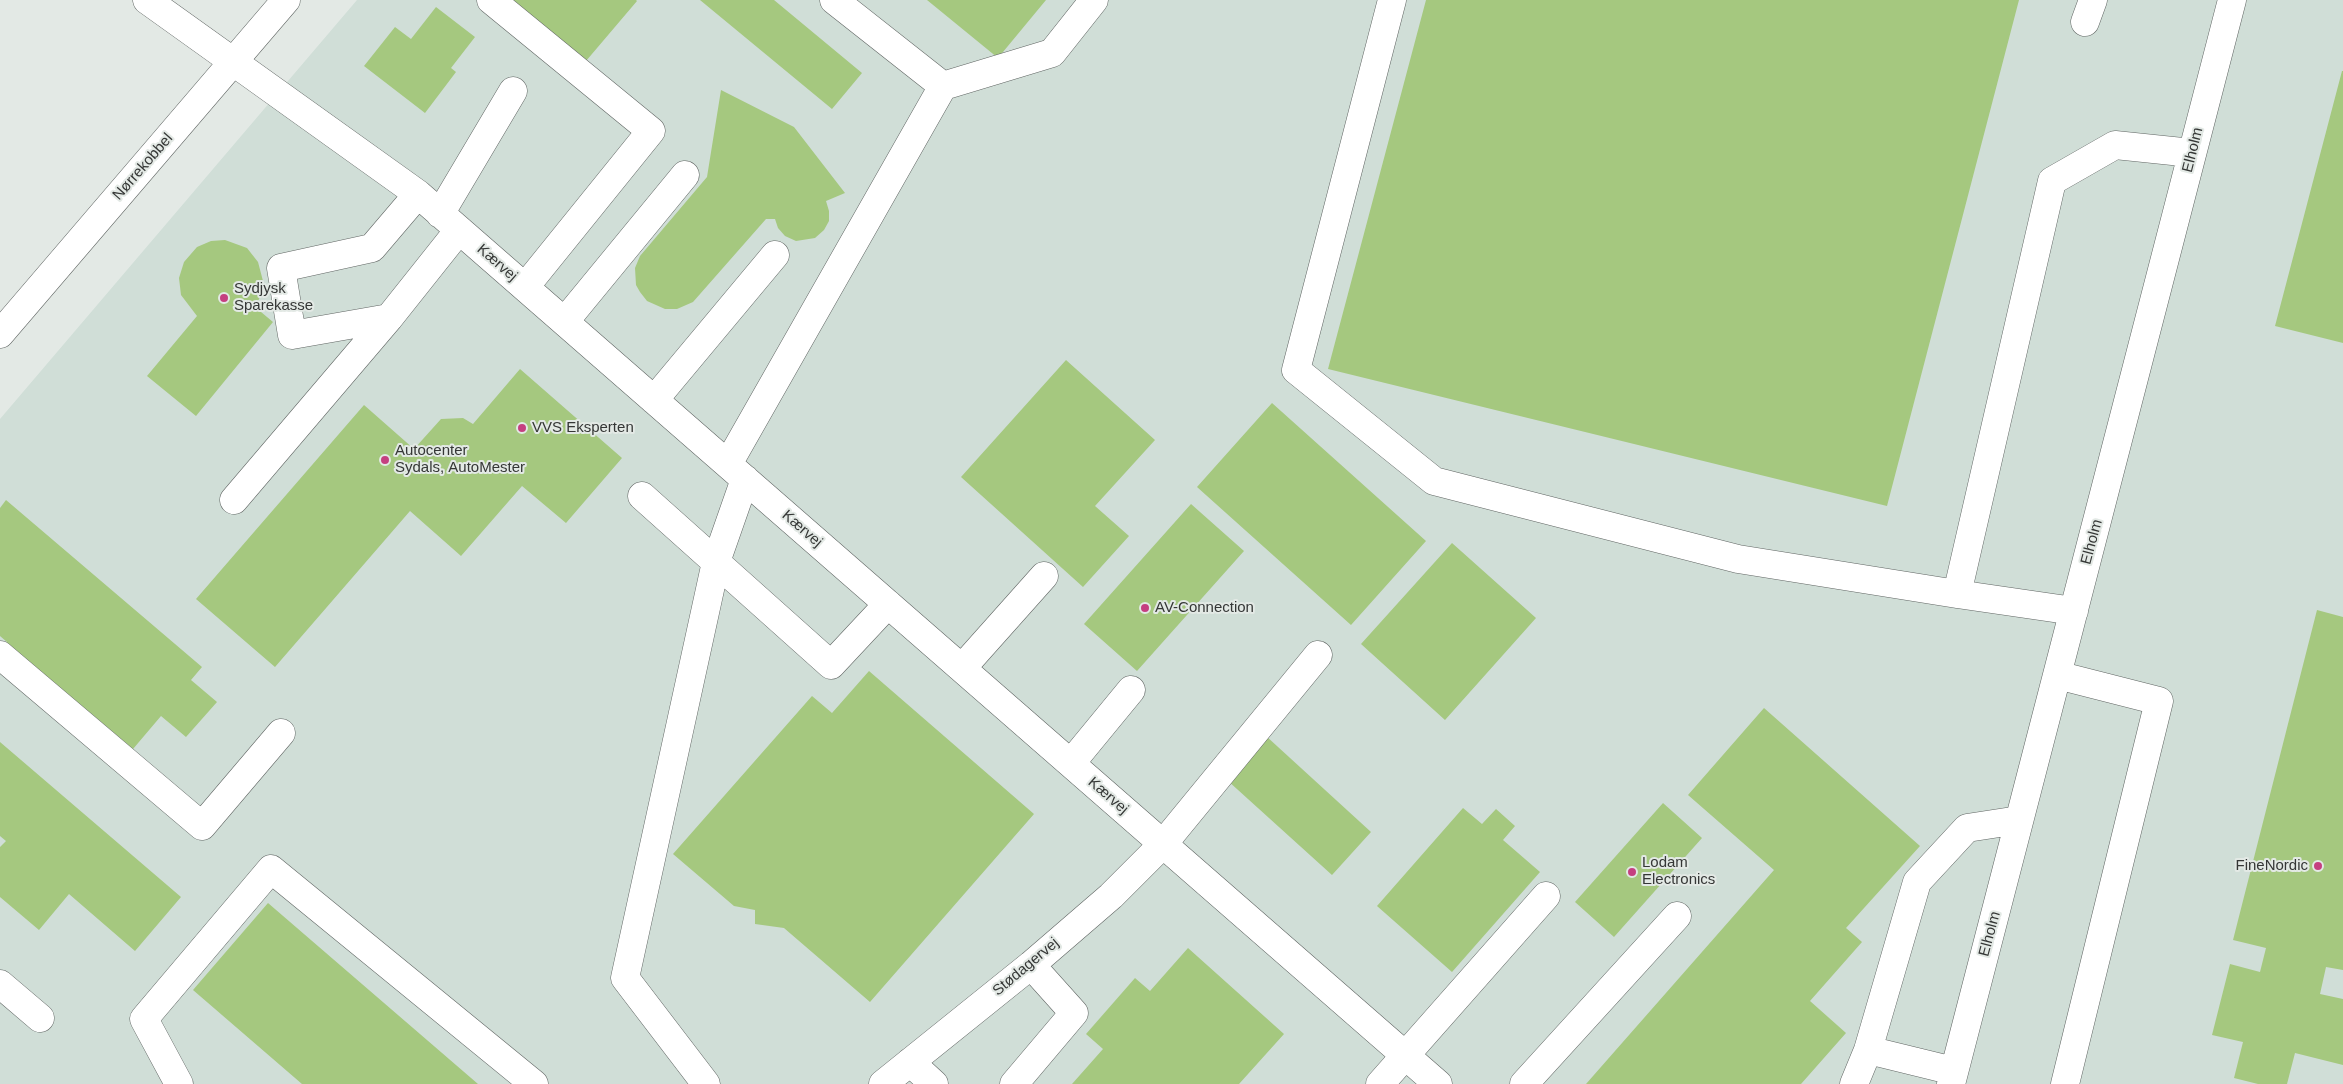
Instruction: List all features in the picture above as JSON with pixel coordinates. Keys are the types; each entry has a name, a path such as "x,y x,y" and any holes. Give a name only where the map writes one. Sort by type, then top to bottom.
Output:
{"street":[{"name":"Kærvej","path":"147,0 418,194 1438,1084"},
{"name":"Nørrekobbel","path":"0,334 286,0"},
{"path":"491,0 651,130 525,287"},
{"path":"834,0 943,86"},
{"path":"706,1084 625,978 737,472 943,86 1052,53 1094,0"},
{"path":"1392,0 1296,370 1434,481 1738,559 2074,611"},
{"name":"Elholm","path":"1952,1078 2232,0"},
{"path":"234,500 389,318 450,222 513,91"},
{"path":"1957,594 2052,181 2115,145 2192,153"},
{"path":"564,322 685,175"},
{"path":"389,318 292,335 281,268 372,248 418,194"},
{"path":"654,400 775,255"},
{"path":"642,496 831,665 888,604"},
{"path":"962,668 1044,576"},
{"path":"0,655 202,826 282,733"},
{"name":"Stødagervej","path":"883,1084 1031,964 1111,896 1163,844 1318,655"},
{"path":"2057,675 2159,701 2065,1084"},
{"path":"1071,763 1131,690"},
{"path":"1854,1084 1868,1050 1917,882 1967,828 2020,820"},
{"path":"179,1084 144,1019 271,869 534,1084"},
{"path":"1380,1084 1546,896"},
{"path":"1524,1084 1677,916"},
{"path":"1014,1084 1074,1013 1031,964"},
{"path":"0,984 40,1018"},
{"path":"1868,1050 1952,1078"},
{"path":"910,1062 934,1084"}],"shaded area":[{"path":"357,0 2343,0 2343,1084 0,1084 0,419"}],"building":[{"path":"513,0 636,0 637,1 586,61"},
{"path":"700,0 774,0 862,73 832,109"},
{"path":"927,0 1046,0 998,58"},
{"path":"1426,0 2019,0 1887,506 1328,369"},
{"path":"436,7 475,37 451,68 456,72 425,113 364,66 395,27 411,39"},
{"path":"2343,71 2343,343 2275,326"},
{"path":"721,90 794,127 845,193 826,201 829,221 824,230 815,238 796,241 785,236 778,228 775,219 766,219 693,302 677,309 665,309 647,301 640,292 636,285 635,268 640,256 707,177"},
{"path":"225,240 247,248 258,262 263,281 260,297 255,307 273,322 196,416 147,376 197,316 181,295 179,278 184,262 197,247 211,241"},
{"path":"1066,360 1155,440 1095,506 1129,536 1083,587 961,477"},
{"path":"520,369 622,458 566,523 522,486 461,556 410,511 275,667 196,599 364,405 414,449 441,419 463,418 473,424"},
{"path":"1272,403 1426,541 1351,625 1197,487"},
{"path":"6,500 202,667 191,680 217,702 186,737 161,716 133,749 58,686 54,692 2,647 7,642 0,636 0,508"},
{"path":"1191,504 1244,551 1137,671 1084,624"},
{"path":"1452,543 1536,618 1445,720 1361,644"},
{"path":"2317,610 2343,617 2343,970 2326,967 2320,994 2343,999 2343,1065 2295,1053 2287,1084 2258,1084 2234,1078 2243,1042 2212,1035 2230,964 2260,972 2266,948 2233,940"},
{"path":"869,671 1034,814 870,1002 784,928 755,924 755,910 734,906 673,854 812,696 832,713"},
{"path":"1764,708 1920,846 1846,928 1862,942 1810,1001 1846,1033 1801,1084 1586,1084 1774,870 1688,795"},
{"path":"1266,736 1371,832 1332,875 1227,780"},
{"path":"0,742 181,897 135,951 69,894 39,930 0,897 0,847 6,841 0,836"},
{"path":"1663,803 1702,838 1614,937 1575,902"},
{"path":"1463,808 1482,824 1496,809 1515,826 1503,840 1540,872 1452,972 1377,906"},
{"path":"268,903 478,1084 302,1084 193,990"},
{"path":"1188,948 1284,1034 1239,1084 1072,1084 1103,1049 1086,1034 1135,978 1150,991"}],"place":[{"name":"Sydjysk Sparekasse","path":"224,298"},
{"name":"VVS Eksperten","path":"522,428"},
{"name":"Autocenter Sydals, AutoMester","path":"385,460"},
{"name":"AV-Connection","path":"1145,608"},
{"name":"FineNordic","path":"2318,866"},
{"name":"Lodam Electronics","path":"1632,872"}]}
